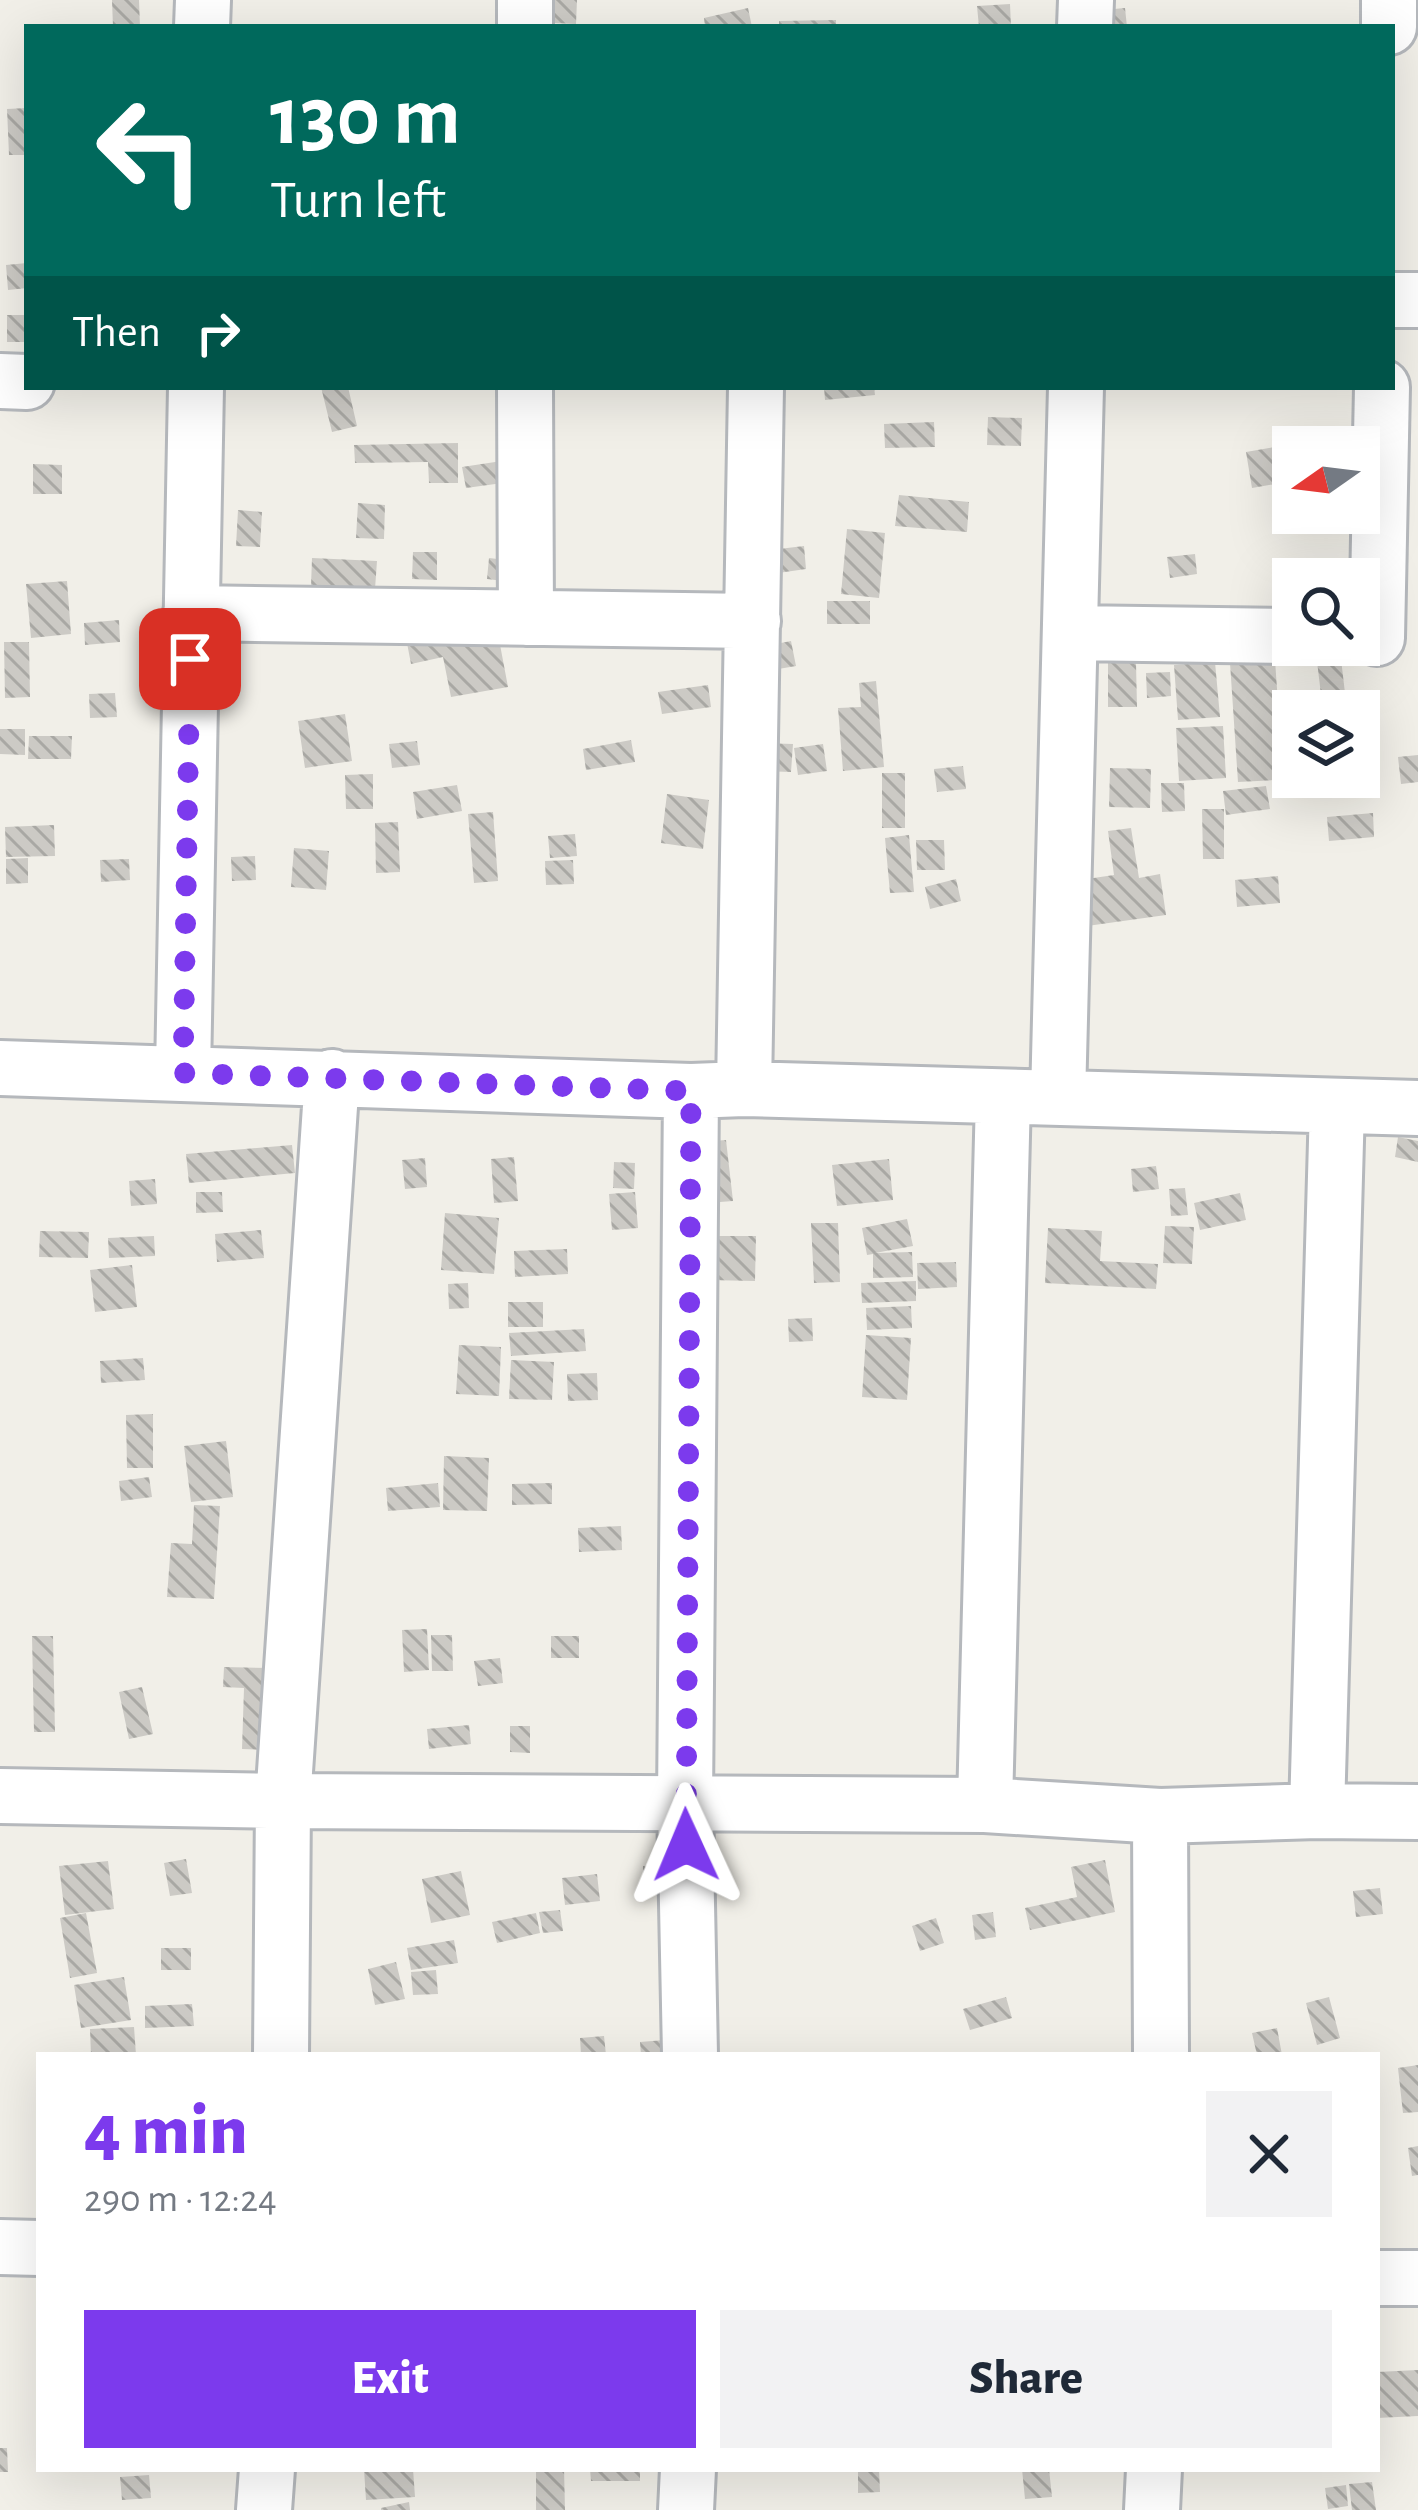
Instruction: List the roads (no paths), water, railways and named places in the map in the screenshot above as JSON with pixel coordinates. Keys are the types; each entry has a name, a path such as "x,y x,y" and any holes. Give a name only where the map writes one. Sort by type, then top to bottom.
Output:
{"street":[{"path":"183,1073 196,390"},
{"path":"525,390 526,618"},
{"path":"745,1089 756,390"},
{"path":"1058,1099 1076,390"},
{"path":"1382,390 1385,638"},
{"path":"191,614 753,621"},
{"path":"1070,633 1272,636"},
{"path":"0,1068 1418,1108"},
{"path":"281,2052 284,1801 332,1078"},
{"path":"690,2052 685,1803 691,1091"},
{"path":"985,1805 1003,1096"},
{"path":"1317,1811 1337,1106"},
{"path":"0,1796 985,1805 1160,1816 1418,1813"},
{"path":"1160,1816 1161,2052"},
{"path":"0,2247 36,2248"},
{"path":"1380,2278 1418,2278"},
{"path":"265,2510 267,2472"},
{"path":"686,2510 688,2472"},
{"path":"1152,2510 1154,2472"}]}
